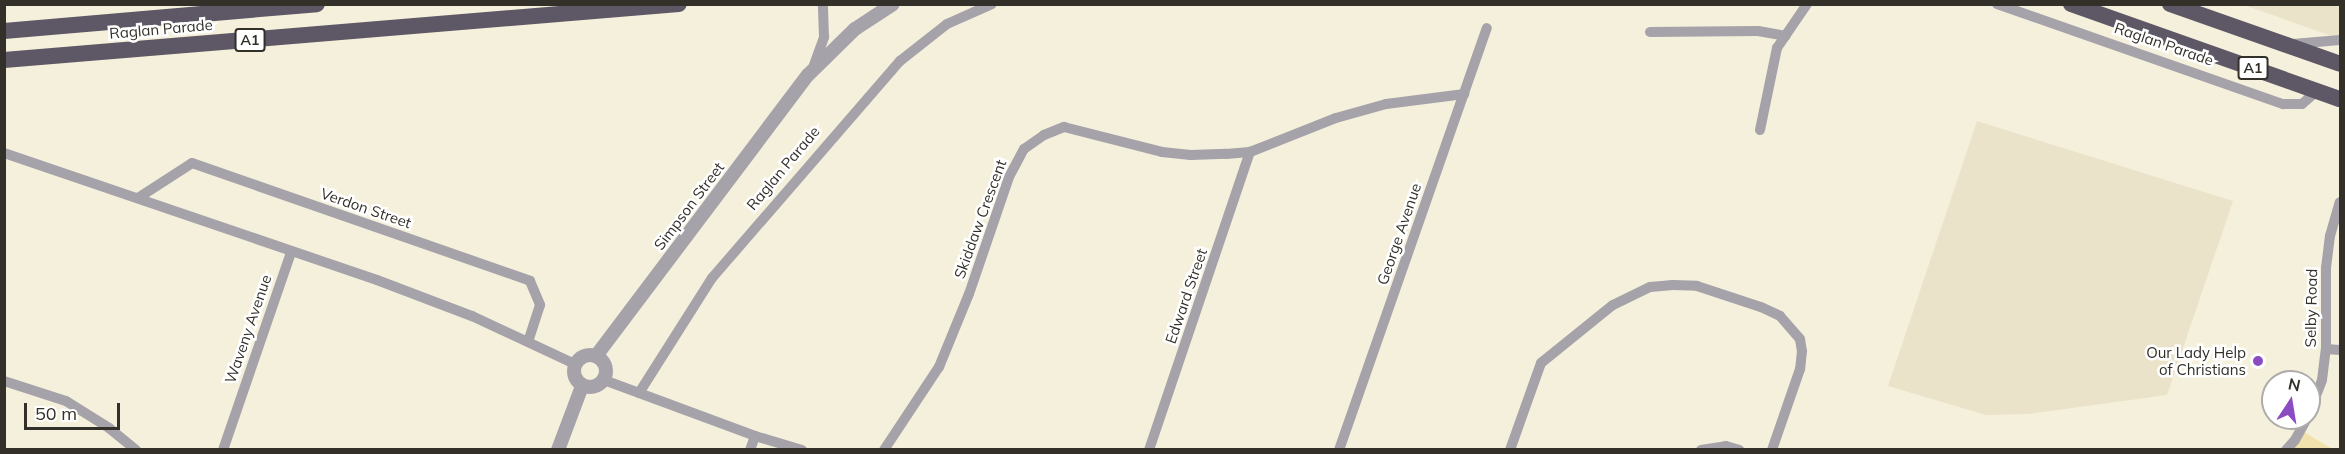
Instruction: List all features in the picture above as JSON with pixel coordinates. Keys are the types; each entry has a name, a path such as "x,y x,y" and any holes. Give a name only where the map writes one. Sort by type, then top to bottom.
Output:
{"highway":[{"name":"Raglan Parade","path":"4,31 317,4"},
{"name":"Raglan Parade","path":"4,60 680,4"},
{"name":"Raglan Parade","path":"2071,4 2340,99"},
{"name":"A1","path":"2170,4 2340,64"}],"street":[{"name":"Simpson Street","path":"596,356 808,75 818,58 824,37 823,4"},
{"name":"Simpson Street","path":"808,75 855,29 893,4"},
{"name":"Raglan Parade","path":"639,393 712,278 900,61 946,24 992,4"},
{"path":"1760,129 1775,55 1807,4"},
{"name":"Raglan Parade","path":"1997,4 2283,104 2293,106 2302,104 2317,91"},
{"name":"George Avenue","path":"1339,450 1487,28"},
{"path":"1650,32 1758,31 1786,36"},
{"path":"2284,44 2340,40"},
{"name":"Skiddaw Crescent","path":"884,450 939,367 969,294 1009,177 1024,149 1044,135 1064,127 1162,152 1191,155 1250,152 1365,109 1410,99 1464,94"},
{"name":"Edward Street","path":"1149,450 1250,152"},
{"path":"4,153 377,280 528,341 575,364"},
{"name":"Verdon Street","path":"138,198 192,163 530,281 540,304 528,341"},
{"name":"Selby Road","path":"2321,383 2326,349 2326,268 2330,236 2340,202"},
{"name":"Waveny Avenue","path":"222,450 291,252"},
{"path":"1510,450 1541,363 1613,305 1650,287 1673,285 1697,286 1761,307 1780,316 1800,339 1802,351 1800,369 1772,450"},
{"path":"2326,349 2340,350"},
{"path":"585,355 596,356 605,366 604,380 593,387 582,386 575,379 575,364 585,355"},
{"path":"604,380 755,436 802,450"},
{"path":"4,381 66,402 109,428 136,450"},
{"path":"558,450 582,386"},
{"name":"Selby Road","path":"2286,450 2300,430"},
{"path":"750,450 755,436"},
{"path":"1701,450 1726,446 1739,450"}],"shaded area":[{"path":"2244,5 2340,5 2340,39"},
{"path":"1977,121 2233,201 2167,395 2028,414 1986,415 1888,386"},
{"path":"2301,430 2332,449 2285,450"}],"place":[{"name":"Our Lady Help of Christians","path":"2258,361"}]}
